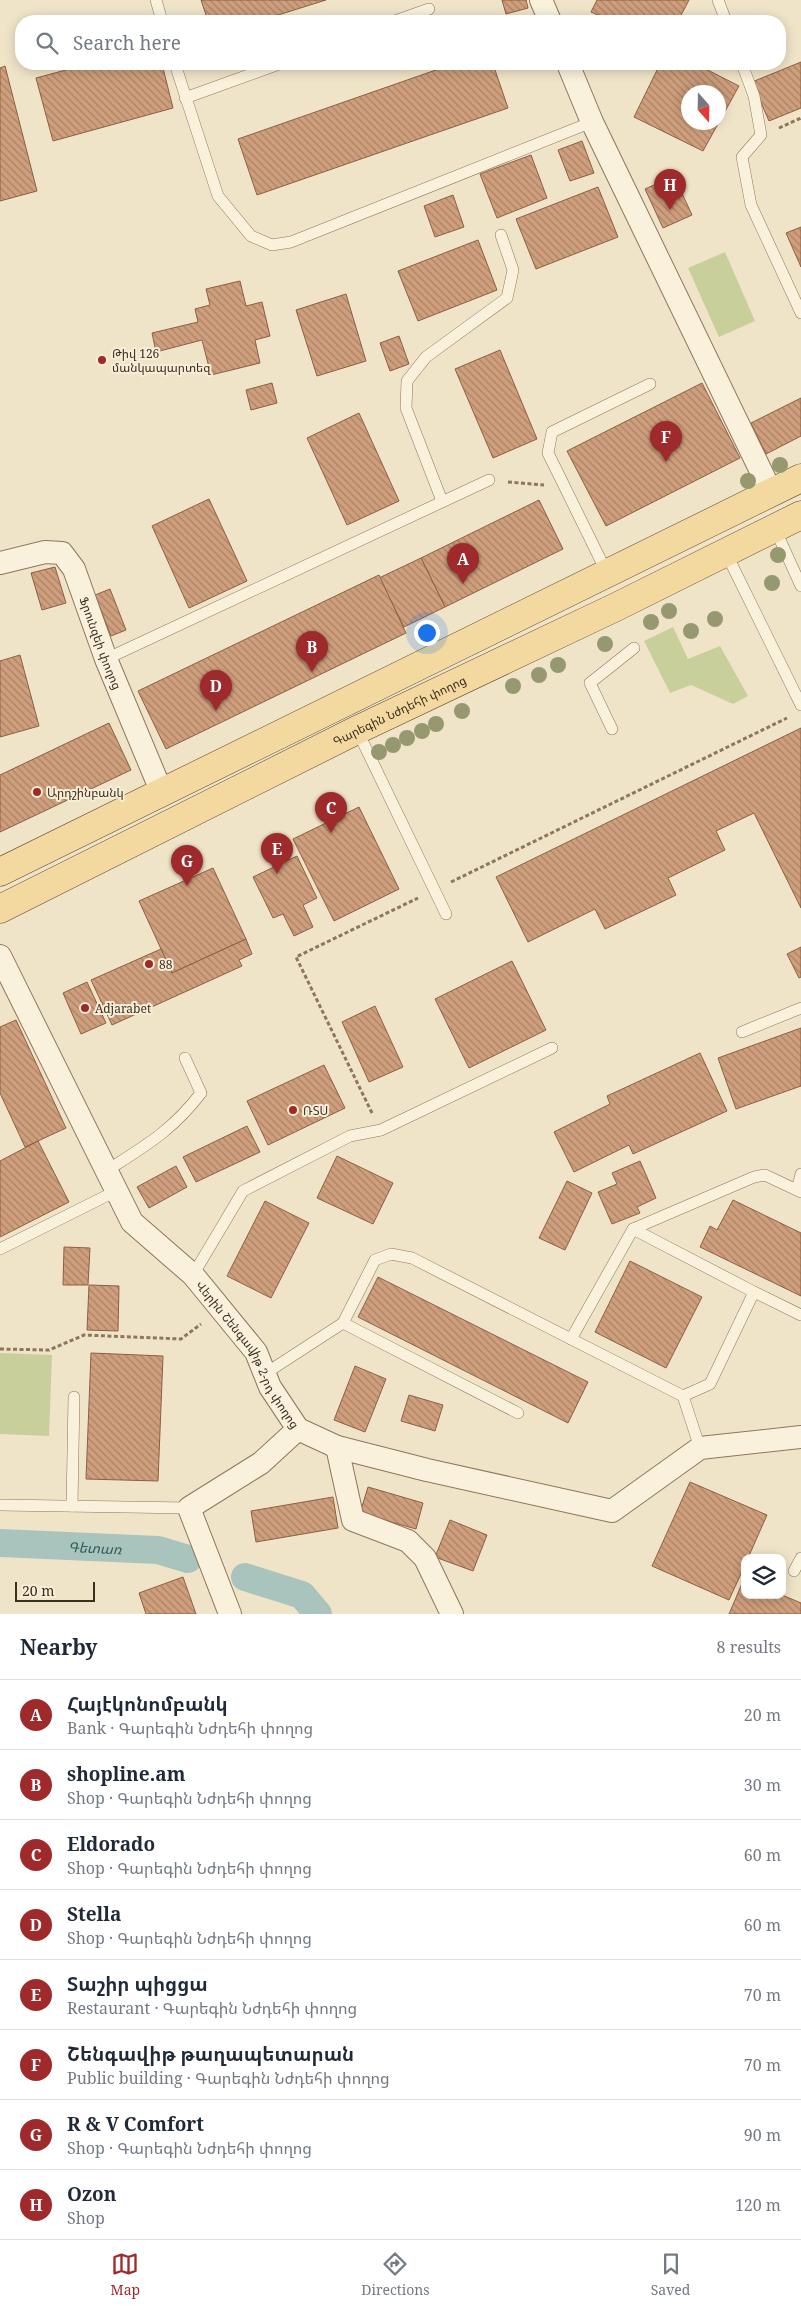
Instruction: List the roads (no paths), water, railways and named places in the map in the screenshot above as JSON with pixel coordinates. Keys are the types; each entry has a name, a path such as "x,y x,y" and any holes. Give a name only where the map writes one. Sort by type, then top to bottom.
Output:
{"main road":[{"path":"0,872 772,494 801,478"},
{"name":"Գարեգին Նժդեհի փողոց","path":"0,909 357,730 726,553 801,515"}],"street":[{"path":"541,0 547,15"},
{"path":"570,70 592,122 772,494"},
{"name":"Ֆրունզեի փողոց","path":"0,563 45,552 62,554 74,569 106,659 162,793"},
{"name":"Վերին Շենգավիթ 2-րդ փողոց","path":"0,956 132,1222 193,1274 256,1352 270,1387 298,1428 337,1447 427,1470 612,1511 700,1448 801,1437"},
{"path":"230,1614 189,1508 261,1463 298,1428"},
{"path":"337,1447 354,1520 408,1541 425,1558 452,1614"}],"lane":[{"path":"156,0 160,15"},
{"path":"718,0 724,15"},
{"path":"412,15 429,9"},
{"path":"177,70 218,196 251,236 272,245 291,242 592,122"},
{"path":"185,98 262,70"},
{"path":"744,70 754,96 761,135 742,157 751,205 801,313"},
{"path":"442,501 406,408 407,381 426,357 507,298 513,270 501,235"},
{"path":"608,574 548,453 552,432 650,384"},
{"path":"106,659 489,480"},
{"path":"775,528 801,586"},
{"path":"726,553 801,705"},
{"path":"612,729 590,683 634,648"},
{"path":"357,730 446,914"},
{"path":"742,1032 801,1008"},
{"path":"193,1274 243,1191 350,1136 381,1130 552,1048"},
{"path":"106,1171 164,1133 185,1114 201,1094 185,1058"},
{"path":"571,1339 633,1229 754,1177 766,1175 799,1191 801,1174"},
{"path":"0,1249 116,1192"},
{"path":"633,1229 801,1315"},
{"path":"266,1373 343,1324 374,1260 391,1254 412,1258 445,1273 683,1396 700,1448"},
{"path":"683,1396 710,1384 754,1292"},
{"path":"343,1324 518,1413"},
{"path":"72,1506 74,1397"},
{"path":"0,1505 189,1508"},
{"path":"794,1571 801,1558"}],"waterway":[{"name":"Գետառ","path":"0,1543 158,1550 188,1559"},
{"name":"Գետառ","path":"245,1577 302,1595 318,1614"}],"place":[{"name":"Ozon","path":"670,210"},
{"name":"Թիվ 126 մանկապարտեզ","path":"102,360"},
{"name":"Շենգավիթ թաղապետարան","path":"666,462"},
{"name":"Հայէկոնոմբանկ","path":"463,584"},
{"name":"shopline.am","path":"312,672"},
{"name":"Stella","path":"216,711"},
{"name":"Արդշինբանկ","path":"37,792"},
{"name":"Eldorado","path":"331,833"},
{"name":"Տաշիր պիցցա","path":"277,874"},
{"name":"R & V Comfort","path":"187,886"},
{"name":"88","path":"149,964"},
{"name":"Adjarabet","path":"85,1008"},
{"name":"ՌՏՍ","path":"293,1110"}]}
